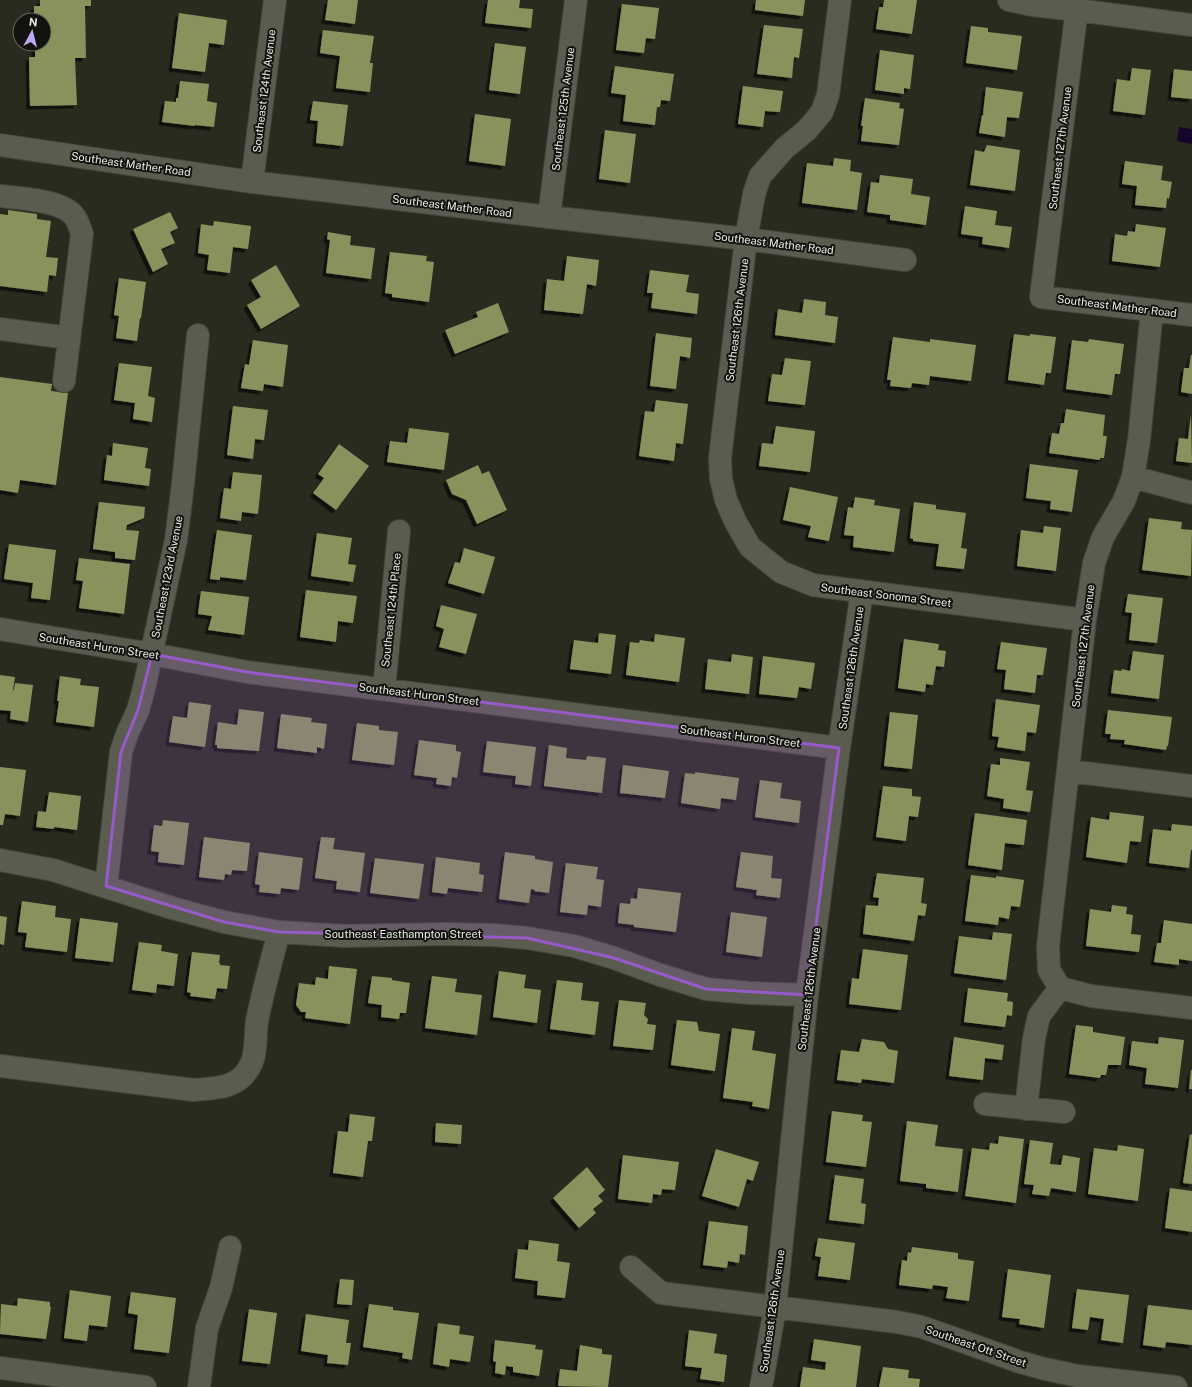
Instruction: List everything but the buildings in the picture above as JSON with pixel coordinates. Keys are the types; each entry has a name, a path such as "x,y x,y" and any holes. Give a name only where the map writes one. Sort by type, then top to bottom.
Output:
{"street":[{"name":"Southeast 124th Avenue","path":"252,182 275,0"},
{"name":"Southeast 125th Avenue","path":"549,217 576,0"},
{"name":"Southeast 126th Avenue","path":"726,500 721,479 720,458 746,239 754,194 760,176 785,148 807,130 822,112 828,95 840,0"},
{"path":"1008,0 1032,5 1078,5 1192,25"},
{"name":"Southeast 127th Avenue","path":"1041,297 1078,5"},
{"name":"Southeast Mather Road","path":"0,145 252,182 746,239 905,260"},
{"path":"0,196 41,200 59,206 74,216 82,234 64,381"},
{"name":"Southeast Mather Road","path":"1041,297 1192,315"},
{"name":"Southeast 127th Avenue","path":"1060,988 1049,970 1048,946 1085,620 1094,563 1104,537 1124,501 1132,477 1139,440 1152,310"},
{"path":"0,329 69,338"},
{"name":"Southeast 123rd Avenue","path":"106,886 121,752 138,710 152,654 176,540 198,335"},
{"path":"1132,477 1192,493"},
{"name":"Southeast Sonoma Street","path":"726,500 735,521 750,547 782,572 813,585 1085,620"},
{"name":"Southeast 124th Place","path":"384,689 399,531"},
{"name":"Southeast 126th Avenue","path":"761,1387 775,1308 807,995 839,748 862,592"},
{"name":"Southeast Huron Street","path":"0,629 152,654 247,672 839,748"},
{"path":"1069,771 1192,786"},
{"name":"Southeast Easthampton Street","path":"0,860 53,870 172,908 217,920 279,932 345,936 445,934 492,935 527,938 574,946 706,989 749,993 807,995"},
{"path":"0,1066 194,1090 222,1087 234,1083 243,1076 250,1066 253,1057 264,986 279,932"},
{"path":"1026,1109 1034,1038 1040,1016 1060,988 1091,996 1192,1008"},
{"path":"986,1104 1064,1112"},
{"path":"199,1387 207,1328 221,1288 230,1247"},
{"name":"Southeast Ott Street","path":"632,1267 661,1293 897,1322 922,1327 1020,1362 1045,1369 1078,1376 1176,1387"},
{"path":"0,1368 145,1387"}],"highlighted area":[{"path":"152,654 247,672 839,748 807,995 706,989 614,958 527,938 279,932 224,922 106,886 121,752 138,710"}],"shaded area":[{"path":"1179,127 1192,129 1192,144 1177,141"}]}
